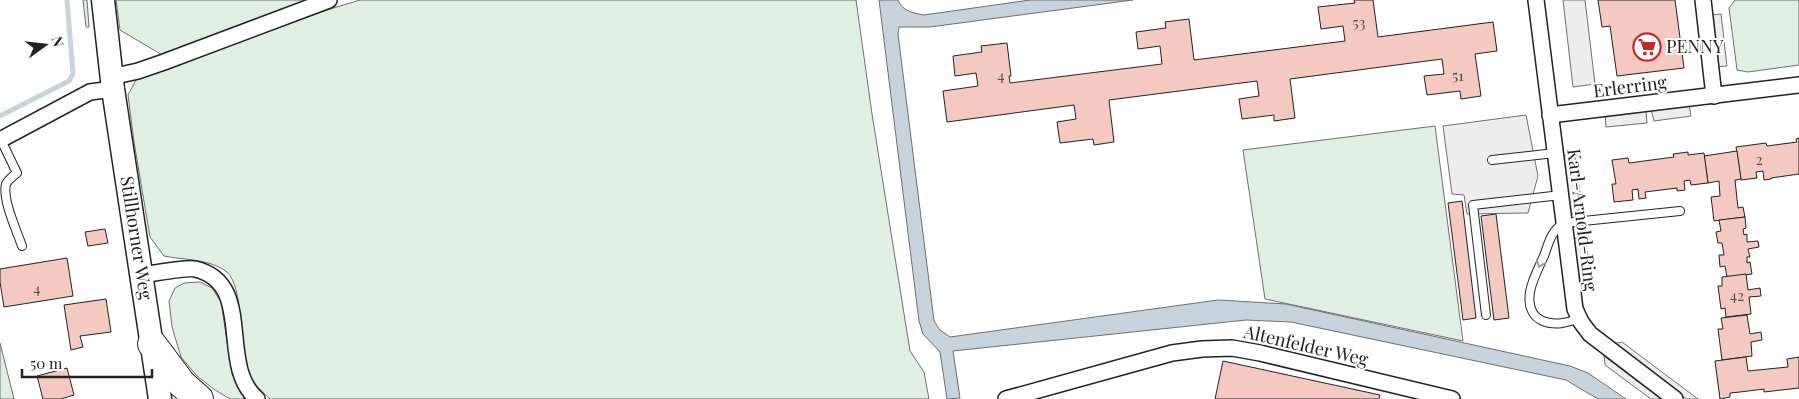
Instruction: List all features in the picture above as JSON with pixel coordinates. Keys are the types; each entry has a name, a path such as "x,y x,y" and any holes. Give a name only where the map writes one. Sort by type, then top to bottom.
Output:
{"highway":[{"path":"152,344 182,384 199,399"}],"main road":[{"name":"Stillhorner Weg","path":"103,0 112,83 160,399"}],"street":[{"path":"0,140 127,74 329,0"},
{"name":"Karl-Arnold-Ring","path":"1536,0 1573,299 1579,318 1584,327 1604,346 1675,399"},
{"path":"1703,0 1714,96"},
{"name":"Erlerring","path":"1550,115 1799,85"},
{"path":"141,275 194,269 210,276 222,286 230,299 238,364 244,383 256,399"},
{"name":"Altenfelder Weg","path":"1006,399 1172,354 1202,349 1232,348 1452,399"}],"lane":[{"path":"0,140 17,173 7,182 5,191 12,221 22,246"},
{"path":"1492,160 1555,153"},
{"path":"1486,315 1472,205 1561,195"},
{"path":"1579,318 1567,323 1548,324 1535,314 1530,301 1533,282 1555,229 1564,223 1680,211"}],"green space":[{"path":"83,0 87,0 89,27 86,27"},
{"path":"116,0 312,0 164,56 120,30"},
{"path":"360,0 856,0 872,114 910,351 924,372 929,399 270,399 256,385 248,368 237,292 233,280 221,268 205,262 164,256 150,237 128,95 136,80 327,10"},
{"path":"1735,0 1799,0 1799,65 1748,72 1737,70 1729,8"},
{"path":"1435,126 1463,341 1265,299 1243,150"},
{"path":"200,282 212,288 221,302 232,374 244,399 230,399 215,390 197,376 181,357 172,327 169,301 175,288 184,283"},
{"path":"0,343 14,399 0,399"}],"shaded area":[{"path":"879,0 898,0 905,9 924,15 1030,0 1133,0 930,27 899,27 898,34 934,321 940,330 950,337 1218,300 1286,304 1570,366 1588,373 1626,399 1598,399 1566,380 1291,322 1246,320 953,351 960,398 947,399 940,352 923,334 919,321"},
{"path":"1563,0 1585,0 1595,84 1573,87"},
{"path":"1721,14 1724,39 1713,40 1710,15"},
{"path":"1724,41 1727,66 1716,67 1713,43"},
{"path":"1689,104 1691,116 1654,121 1651,109"},
{"path":"1646,111 1647,123 1606,127 1605,114"},
{"path":"1526,115 1538,176 1528,213 1467,214 1464,195 1452,194 1443,126"},
{"path":"1574,150 1582,208 1571,215 1563,157"},
{"path":"1582,235 1585,236 1591,282 1581,290 1572,240"},
{"path":"1622,342 1698,399 1687,399 1612,344"},
{"path":"1604,356 1661,399 1651,399 1605,365"}],"building":[{"path":"1354,0 1373,0 1378,37 1493,22 1497,51 1475,54 1481,96 1461,99 1460,91 1427,95 1424,76 1444,74 1442,59 1290,79 1295,118 1274,121 1274,115 1242,119 1239,99 1259,96 1257,81 1109,100 1114,142 1094,145 1093,139 1060,143 1057,122 1076,119 1074,105 947,122 943,91 978,86 976,73 955,76 953,56 982,52 981,46 1007,43 1011,76 1009,76 1010,83 1162,64 1160,46 1138,49 1136,32 1166,28 1165,22 1189,19 1194,60 1345,41 1343,26 1321,29 1318,7 1355,3"},
{"name":"PENNY","path":"1598,0 1675,0 1684,68 1617,76 1610,26 1602,27"},
{"path":"1799,138 1799,174 1764,180 1763,171 1756,172 1757,178 1741,180 1736,147 1766,143 1767,146 1797,142 1796,139"},
{"path":"1737,151 1741,179 1735,180 1738,208 1743,207 1745,217 1714,221 1711,197 1720,196 1719,181 1708,183 1704,156"},
{"path":"1688,152 1688,155 1704,153 1708,183 1691,185 1690,180 1684,181 1685,190 1677,191 1677,188 1645,192 1646,198 1639,199 1638,189 1632,190 1633,200 1614,202 1612,184 1616,184 1612,160 1628,158 1629,163 1674,157 1673,154"},
{"path":"1462,201 1476,318 1463,320 1448,203"},
{"path":"1496,214 1509,318 1494,320 1481,216"},
{"path":"1745,217 1746,228 1743,229 1744,235 1747,234 1747,242 1758,241 1759,247 1748,249 1750,257 1747,257 1747,263 1750,262 1752,274 1727,277 1725,266 1720,267 1719,255 1724,255 1722,243 1718,243 1716,232 1721,231 1719,220"},
{"path":"105,229 108,243 88,246 85,232"},
{"path":"67,258 73,296 4,307 0,269"},
{"path":"1746,274 1748,290 1760,288 1761,296 1749,297 1751,314 1726,317 1725,308 1721,309 1718,286 1722,286 1722,277"},
{"path":"106,299 111,332 80,336 83,347 71,350 64,305"},
{"path":"1747,315 1750,334 1761,332 1762,340 1751,342 1752,356 1722,360 1718,329 1723,329 1721,318"},
{"path":"1746,357 1748,371 1788,367 1787,359 1799,357 1799,388 1764,392 1764,389 1730,393 1730,397 1720,399 1715,361"},
{"path":"1223,361 1380,395 1379,399 1215,399"},
{"path":"67,368 74,395 61,399 43,399 37,376"}],"waterway":[{"path":"0,116 69,81 73,74 67,0"}],"place":[{"name":"PENNY","path":"1647,47"}]}
